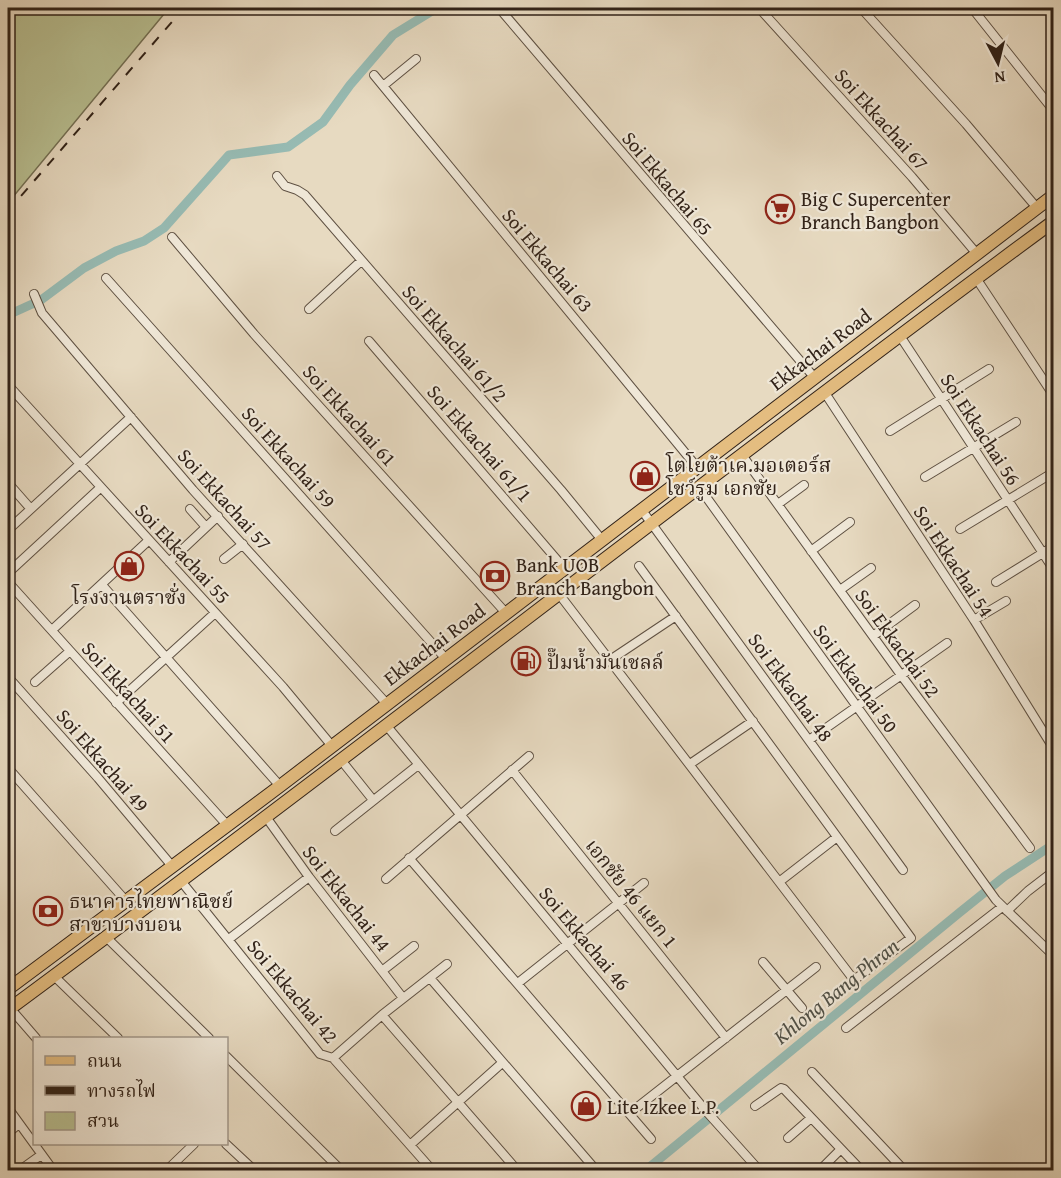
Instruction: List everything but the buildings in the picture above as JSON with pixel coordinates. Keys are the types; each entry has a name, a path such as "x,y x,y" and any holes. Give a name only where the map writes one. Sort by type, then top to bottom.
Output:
{"main road":[{"name":"Ekkachai Road","path":"8,989 280,786 1053,195"},
{"name":"Ekkachai Road","path":"9,1009 266,818 699,487 1053,221"},
{"path":"255,804 266,818"}],"street":[{"name":"Soi Ekkachai 65","path":"499,8 814,377"},
{"name":"Soi Ekkachai 67","path":"759,8 912,177 977,254"},
{"path":"861,8 966,124 1036,208"},
{"path":"972,8 1053,111"},
{"path":"383,86 416,59"},
{"name":"Soi Ekkachai 63","path":"374,75 696,466"},
{"name":"Soi Ekkachai 61/2","path":"277,176 285,186 305,195 602,540"},
{"name":"Soi Ekkachai 61","path":"172,237 254,334 506,613"},
{"path":"309,309 361,261"},
{"name":"Soi Ekkachai 59","path":"106,278 446,659"},
{"path":"976,278 1053,396"},
{"name":"Soi Ekkachai 57","path":"34,294 42,313 131,417 387,704"},
{"name":"Soi Ekkachai 56","path":"900,336 1053,570"},
{"name":"Soi Ekkachai 61/1","path":"369,341 564,568"},
{"path":"890,431 989,369"},
{"name":"Soi Ekkachai 55","path":"8,385 283,687 332,746"},
{"name":"Soi Ekkachai 54","path":"825,393 974,620 1053,748"},
{"path":"8,530 131,417"},
{"path":"925,477 1016,422"},
{"name":"Soi Ekkachai 52","path":"742,455 1030,848"},
{"path":"960,529 1050,475"},
{"path":"8,483 30,508"},
{"path":"777,504 804,485"},
{"name":"Soi Ekkachai 50","path":"699,487 987,888 1053,956"},
{"path":"8,573 100,488"},
{"path":"190,509 206,527"},
{"name":"Soi Ekkachai 48","path":"641,510 903,870"},
{"path":"168,562 218,516"},
{"path":"811,551 850,522"},
{"path":"52,630 148,541"},
{"path":"224,560 243,544"},
{"path":"996,582 1053,546"},
{"path":"559,594 854,980 911,938 639,566"},
{"path":"840,590 871,568"},
{"name":"Soi Ekkachai 51","path":"8,582 227,825"},
{"path":"102,585 280,786"},
{"path":"974,620 1006,601"},
{"path":"873,636 915,605"},
{"path":"116,703 215,612"},
{"path":"610,660 676,616"},
{"path":"809,740 947,643"},
{"path":"35,682 70,651"},
{"name":"Soi Ekkachai 49","path":"8,677 172,866"},
{"path":"690,764 753,721"},
{"name":"Soi Ekkachai 46","path":"386,725 706,1111 759,1170"},
{"path":"386,879 529,756"},
{"path":"340,760 373,800"},
{"path":"335,831 418,765"},
{"path":"8,768 126,901"},
{"name":"เอกชัย 46 แยก 1","path":"512,770 726,1038"},
{"name":"Soi Ekkachai 44","path":"266,818 404,998"},
{"path":"779,882 837,837"},
{"path":"409,858 651,1139"},
{"path":"846,1028 1002,906 1028,891 1053,871"},
{"path":"228,939 309,877"},
{"name":"Soi Ekkachai 42","path":"182,881 320,1054 333,1058 432,1170"},
{"path":"518,983 644,883"},
{"path":"106,937 208,1037"},
{"path":"382,971 414,946"},
{"path":"763,962 802,1008"},
{"path":"333,1058 382,1015 447,964"},
{"path":"630,1113 816,967"},
{"path":"54,975 117,1037"},
{"path":"430,978 596,1170"},
{"path":"9,1009 35,1037"},
{"path":"382,1015 517,1170"},
{"path":"228,1058 341,1170"},
{"path":"410,1145 502,1063"},
{"path":"812,1072 904,1170"},
{"path":"755,1106 781,1088 861,1170"},
{"path":"8,1108 33,1143"},
{"path":"788,1138 811,1118"},
{"path":"8,1133 20,1124"},
{"path":"34,1145 53,1170"},
{"path":"167,1170 192,1145"},
{"path":"228,1145 254,1170"},
{"path":"821,1169 841,1149"},
{"path":"20,1170 41,1155"}],"green space":[{"path":"8,8 169,8 8,203"}],"waterway":[{"path":"8,315 41,300 84,268 116,251 144,241 164,228 229,155 288,147 323,122 350,85 393,35 437,8"},
{"name":"Khlong Bang Phran","path":"646,1170 1005,876 1054,844"}],"railway":[{"path":"8,211 184,8"}],"place":[{"name":"Big C Supercenter Branch Bangbon","path":"780,209"},
{"name":"โตโยต้าเค.มอเตอร์ส โชว์รูม เอกชัย","path":"645,476"},
{"name":"โรงงานตราชั่ง","path":"129,566"},
{"name":"Bank UOB Branch Bangbon","path":"495,576"},
{"name":"ปั๊มน้ำมันเชลล์","path":"526,661"},
{"name":"ธนาคารไทยพาณิชย์ สาขาบางบอน","path":"48,911"},
{"name":"Lite Izkee L.P.","path":"586,1106"}]}
